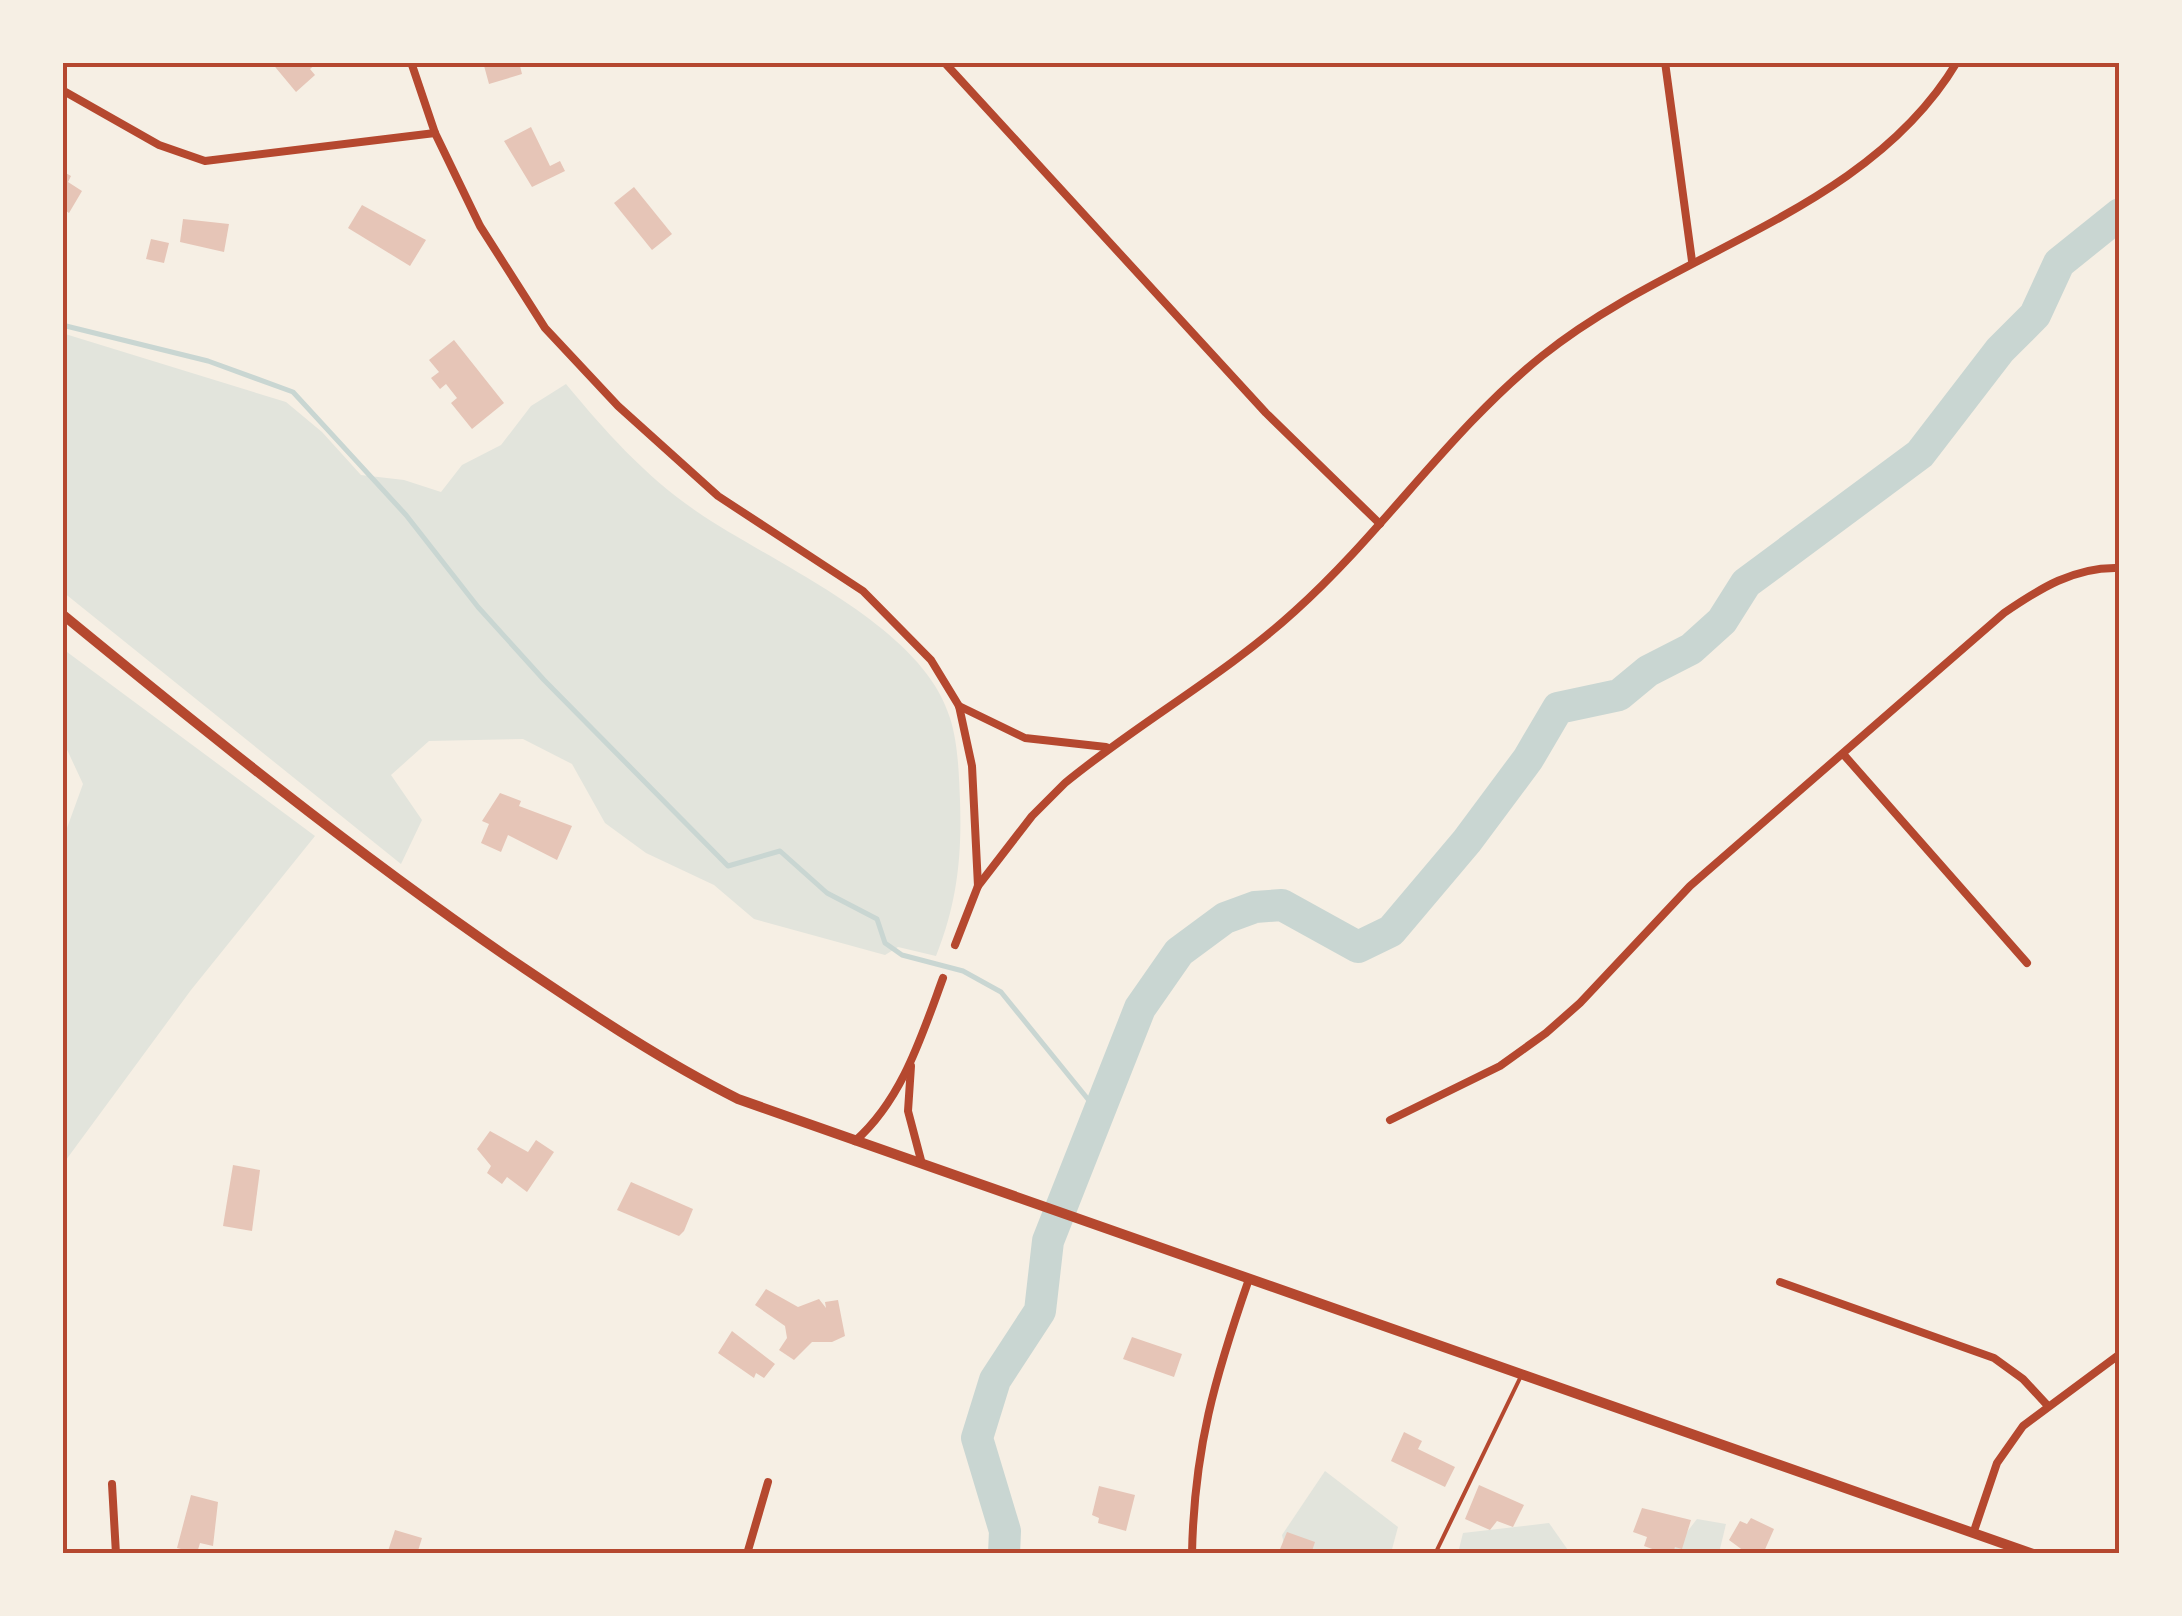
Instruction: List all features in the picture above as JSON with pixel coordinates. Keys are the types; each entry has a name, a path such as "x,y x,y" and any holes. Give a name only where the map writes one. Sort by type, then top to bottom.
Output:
{"street":[{"path":"411,62 435,133 480,226 545,328 618,406 718,496 863,591 931,660 959,706 972,766 978,886"},
{"path":"944,62 1266,413 1380,524"},
{"path":"1665,62 1692,261"},
{"path":"956,945 978,886 1032,816 1108,747 1293,613 1500,392 1591,319 1860,168 1901,136 1957,62"},
{"path":"62,90 143,137 204,161 435,133"},
{"path":"1390,1120 1500,1066 1546,1032 1580,1003 1690,886 2004,613 2040,588 2074,574 2120,568"},
{"path":"62,614 218,742 435,906 655,1056 711,1086 854,1141 2033,1554"},
{"path":"959,706 1026,738 1052,744 1108,747"},
{"path":"1844,756 2027,963"},
{"path":"854,1141 871,1127 912,1062 943,978"},
{"path":"912,1062 908,1111 922,1164"},
{"path":"1192,1554 1194,1481 1208,1406 1249,1279"},
{"path":"1780,1282 1994,1358 2023,1379 2048,1406"},
{"path":"1974,1531 2009,1444 2048,1406 2120,1354"},
{"path":"747,1554 768,1482"},
{"path":"112,1484 116,1554"}],"lane":[{"path":"1435,1554 1522,1374"}],"shaded area":[{"path":"62,333 286,402 322,432 361,475 404,480 441,492 462,465 501,445 531,406 566,384 611,436 660,483 696,511 877,625 909,653 934,684 955,738 960,822 953,898 936,956 898,947 885,955 754,919 714,885 646,853 605,823 572,764 523,739 429,741 391,775 422,820 401,864 63,592"},
{"path":"63,649 315,836 191,990 63,1164 63,839 83,784 63,741"},
{"path":"1325,1471 1398,1527 1391,1553 1286,1553 1282,1535"},
{"path":"1697,1519 1726,1524 1719,1553 1670,1554"},
{"path":"1549,1523 1570,1553 1458,1553 1463,1533"}],"building":[{"path":"271,62 318,62 310,69 315,75 296,92"},
{"path":"483,62 519,62 522,74 489,84"},
{"path":"531,127 550,166 560,161 565,171 532,187 504,141"},
{"path":"62,171 71,176 68,182 82,191 69,213 62,208"},
{"path":"634,187 672,234 652,250 614,203"},
{"path":"362,205 426,240 410,266 348,228"},
{"path":"183,219 229,224 224,252 180,242"},
{"path":"151,239 169,243 164,263 146,259"},
{"path":"454,340 504,403 472,429 451,403 457,398 446,384 440,389 431,378 439,372 429,360"},
{"path":"500,793 521,801 519,806 572,826 557,860 508,835 501,852 481,843 489,824 482,821"},
{"path":"490,1131 528,1152 536,1140 554,1152 527,1192 507,1177 502,1184 487,1173 491,1166 477,1149"},
{"path":"233,1165 260,1170 252,1231 223,1226"},
{"path":"631,1182 693,1209 679,1236 617,1210"},
{"path":"766,1289 798,1307 819,1299 826,1308 825,1302 838,1300 845,1336 832,1342 812,1342 794,1360 779,1350 787,1338 785,1326 755,1305"},
{"path":"732,1331 775,1364 764,1378 756,1373 754,1378 718,1353"},
{"path":"1132,1337 1182,1354 1174,1377 1123,1359"},
{"path":"1404,1432 1422,1441 1418,1449 1455,1467 1445,1487 1391,1461"},
{"path":"1479,1485 1524,1505 1513,1527 1497,1521 1490,1530 1465,1519"},
{"path":"1099,1486 1135,1495 1126,1531 1098,1523 1099,1518 1092,1515"},
{"path":"191,1495 218,1502 213,1546 200,1543 197,1553 177,1548"},
{"path":"1642,1508 1691,1520 1682,1549 1675,1547 1673,1554 1666,1554 1644,1546 1647,1537 1633,1532"},
{"path":"1751,1518 1774,1529 1763,1554 1748,1554 1729,1540 1740,1521 1747,1524"},
{"path":"395,1530 422,1538 417,1554 387,1554"},
{"path":"1287,1532 1315,1542 1311,1554 1278,1554"}],"waterway":[{"path":"1004,1554 1005,1531 977,1438 995,1380 1040,1311 1048,1241 1140,1008 1179,952 1225,918 1255,907 1282,905 1358,947 1391,931 1467,841 1528,759 1558,708 1619,695 1648,671 1691,649 1722,621 1746,583 1920,454 2000,350 2035,315 2059,263 2120,214"},
{"path":"62,325 208,361 293,392 406,515 478,607 544,680 728,866 780,851 827,893 877,919 885,943 902,955 963,971 1001,992 1100,1114"}]}
